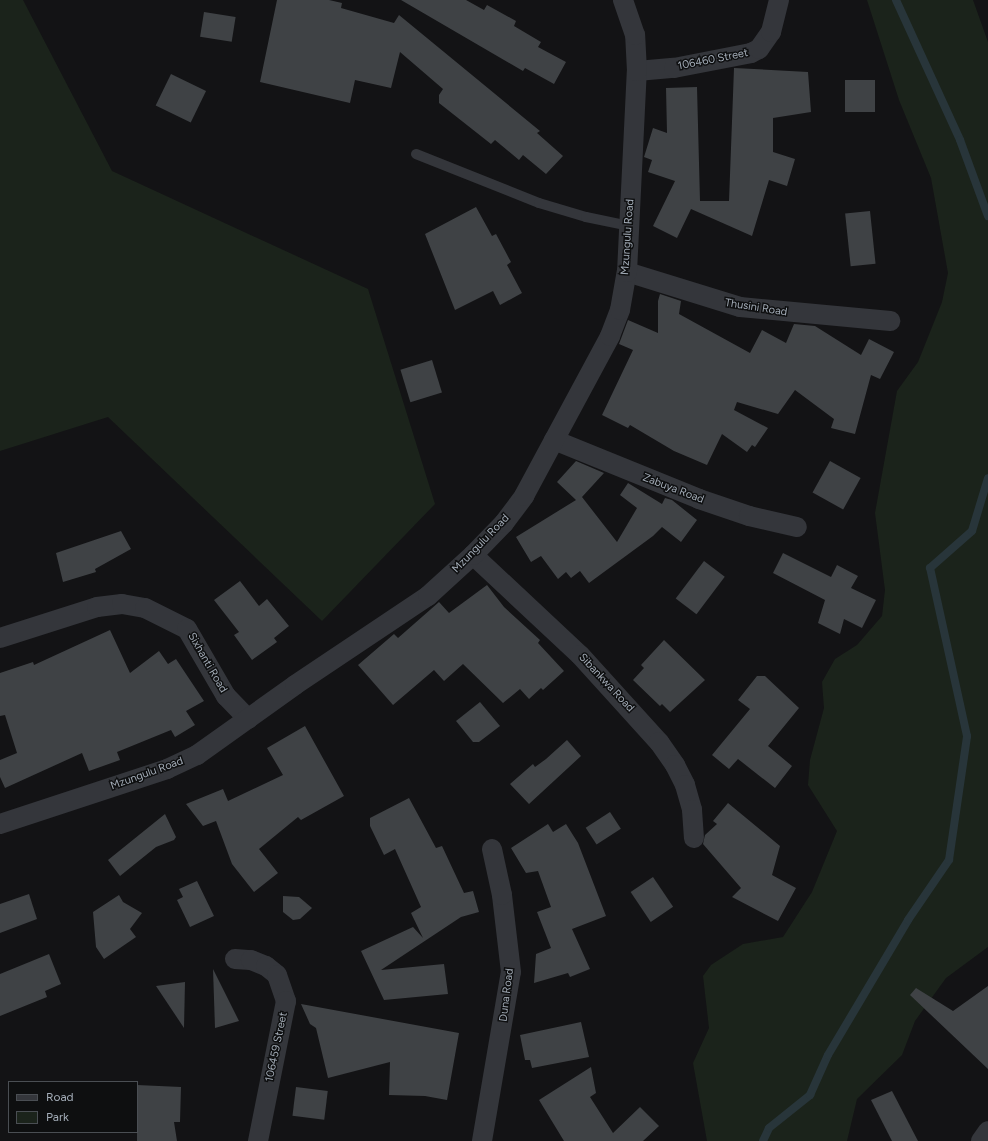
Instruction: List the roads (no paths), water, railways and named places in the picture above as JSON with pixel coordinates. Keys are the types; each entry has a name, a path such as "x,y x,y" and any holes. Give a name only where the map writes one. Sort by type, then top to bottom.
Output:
{"street":[{"name":"Mzungulu Road","path":"0,824 167,769 197,755 428,596 473,555 504,523 524,496 610,336 620,310 627,272 637,71 635,35 623,0"},
{"name":"106460 Street","path":"637,71 674,68 752,54 759,49 771,32 779,0"},
{"name":"Thusini Road","path":"627,272 740,307 890,321"},
{"name":"Zabuya Road","path":"554,440 699,499 749,516 797,527"},
{"name":"Sibankwa Road","path":"473,555 580,655 659,742 675,764 685,785 692,810 694,838"},
{"name":"Sixhanti Road","path":"0,638 96,607 122,604 145,608 187,629 226,696 248,719"},
{"name":"Duna Road","path":"482,1141 511,972 502,895 492,849"},
{"name":"106459 Street","path":"235,959 251,960 266,966 277,975 286,1001 258,1141"},
{"path":"981,1141 988,1131"}],"lane":[{"path":"416,154 539,203 586,217 630,226"}],"waterway":[{"path":"896,0 960,140 988,216"},
{"path":"763,1141 769,1128 810,1095 828,1055 908,920 949,860 967,736 930,568 972,531 988,478"}]}
